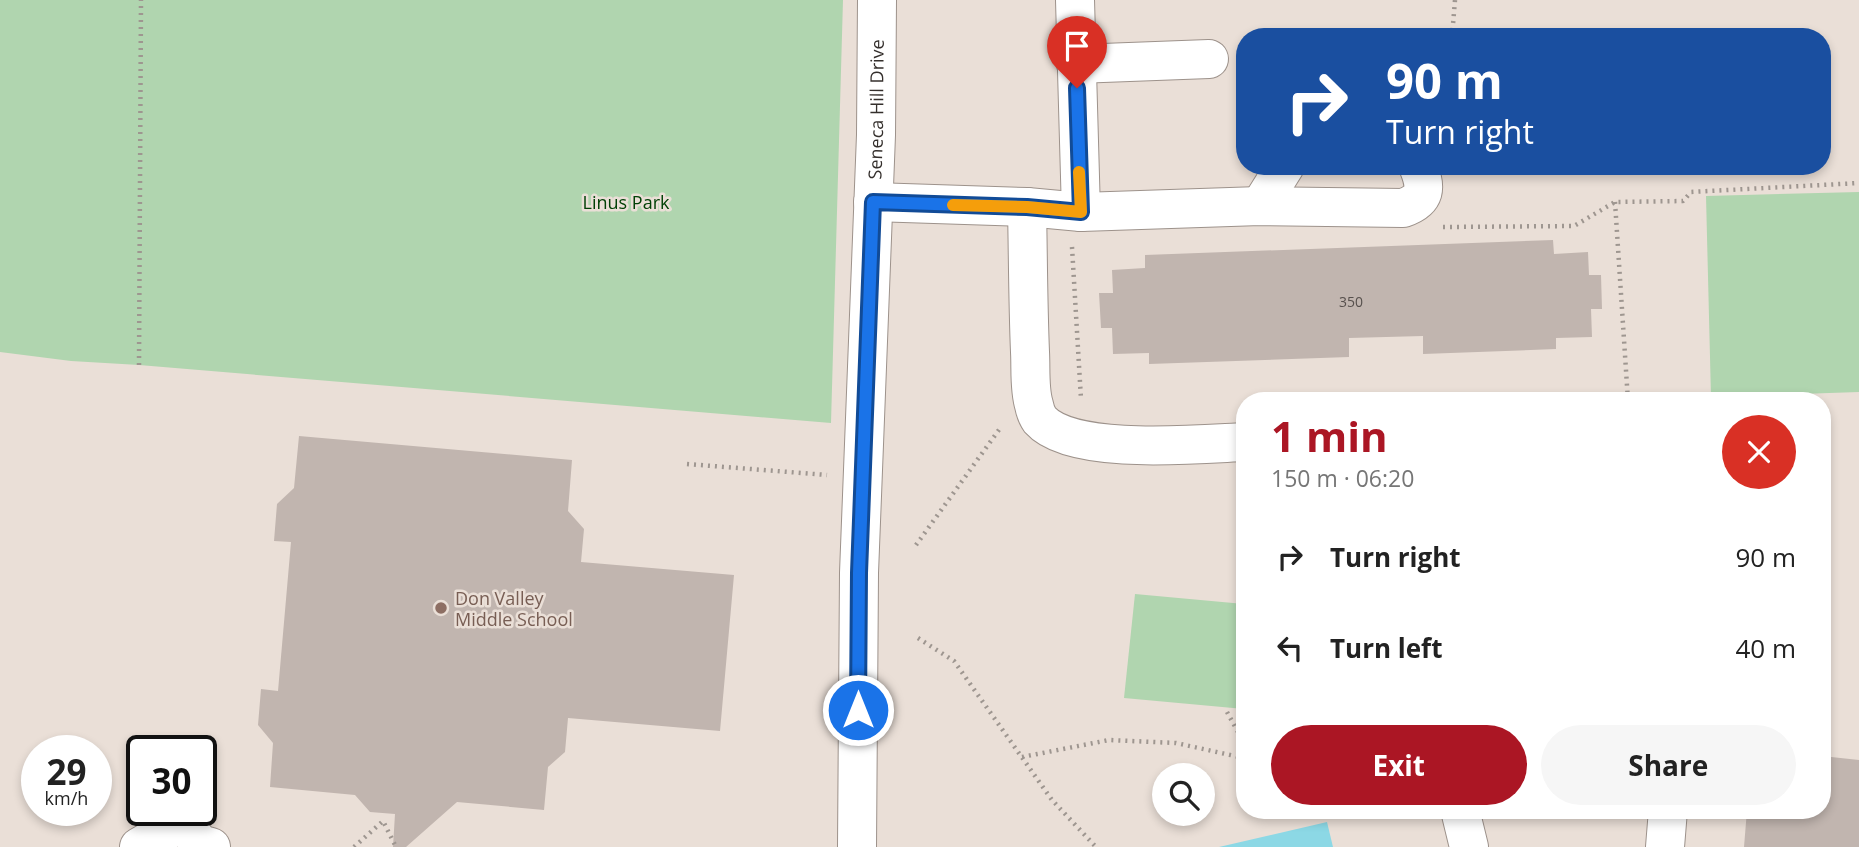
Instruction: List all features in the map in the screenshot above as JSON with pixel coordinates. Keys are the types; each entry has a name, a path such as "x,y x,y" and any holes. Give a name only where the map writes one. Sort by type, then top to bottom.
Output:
{"street":[{"name":"Seneca Hill Drive","path":"857,847 859,573 876,135 877,0"},
{"path":"1075,0 1081,212"},
{"path":"1076,64 1209,60"},
{"path":"1260,206 1279,175"},
{"path":"873,202 1027,207 1081,212 1260,206 1403,208 1415,204 1422,196 1424,184 1421,175"},
{"path":"1027,207 1033,404 1039,418 1051,429 1070,436 1118,445 1236,442"},
{"path":"1462,819 1469,847"},
{"path":"1665,847 1667,819"},
{"path":"139,847 182,822 200,844 211,847"}],"path":[{"path":"139,365 141,0"},
{"path":"1453,28 1455,0"},
{"path":"1615,202 1627,392"},
{"path":"916,545 1032,384"},
{"path":"687,464 826,475 862,481"},
{"path":"918,638 954,661 1052,800 1096,847"},
{"path":"1227,712 1236,728"},
{"path":"1022,757 1109,740 1176,743 1236,756"},
{"path":"354,847 383,821 396,847"}],"green space":[{"name":"Linus Park","path":"0,0 843,0 831,423 71,361 0,352"},
{"path":"1859,192 1859,392 1711,392 1706,196"},
{"path":"1135,594 1236,603 1236,708 1124,698"}],"water":[{"path":"1327,822 1333,847 1219,847"}],"building":[{"path":"1553,240 1554,254 1588,252 1589,275 1601,275 1602,309 1591,309 1592,337 1556,338 1556,349 1423,354 1423,336 1349,338 1349,357 1149,364 1149,353 1113,354 1112,328 1101,328 1099,293 1113,293 1112,270 1145,268 1145,255"},
{"path":"299,436 572,460 568,511 584,529 581,562 734,575 720,731 568,718 565,752 548,767 544,810 457,802 406,847 393,847 395,814 370,812 355,795 270,787 273,743 258,725 261,689 278,691 291,542 274,541 277,504 294,488"},
{"path":"1831,757 1859,760 1859,847 1744,847 1746,819 1831,819"}],"slow traffic":[{"path":"953,205 1081,212 1079,172"}],"place":[{"name":"Don Valley Middle School","path":"441,608"}],"route":[{"path":"858,710 859,573 873,202 1027,207 1081,212 1077,88"}]}
